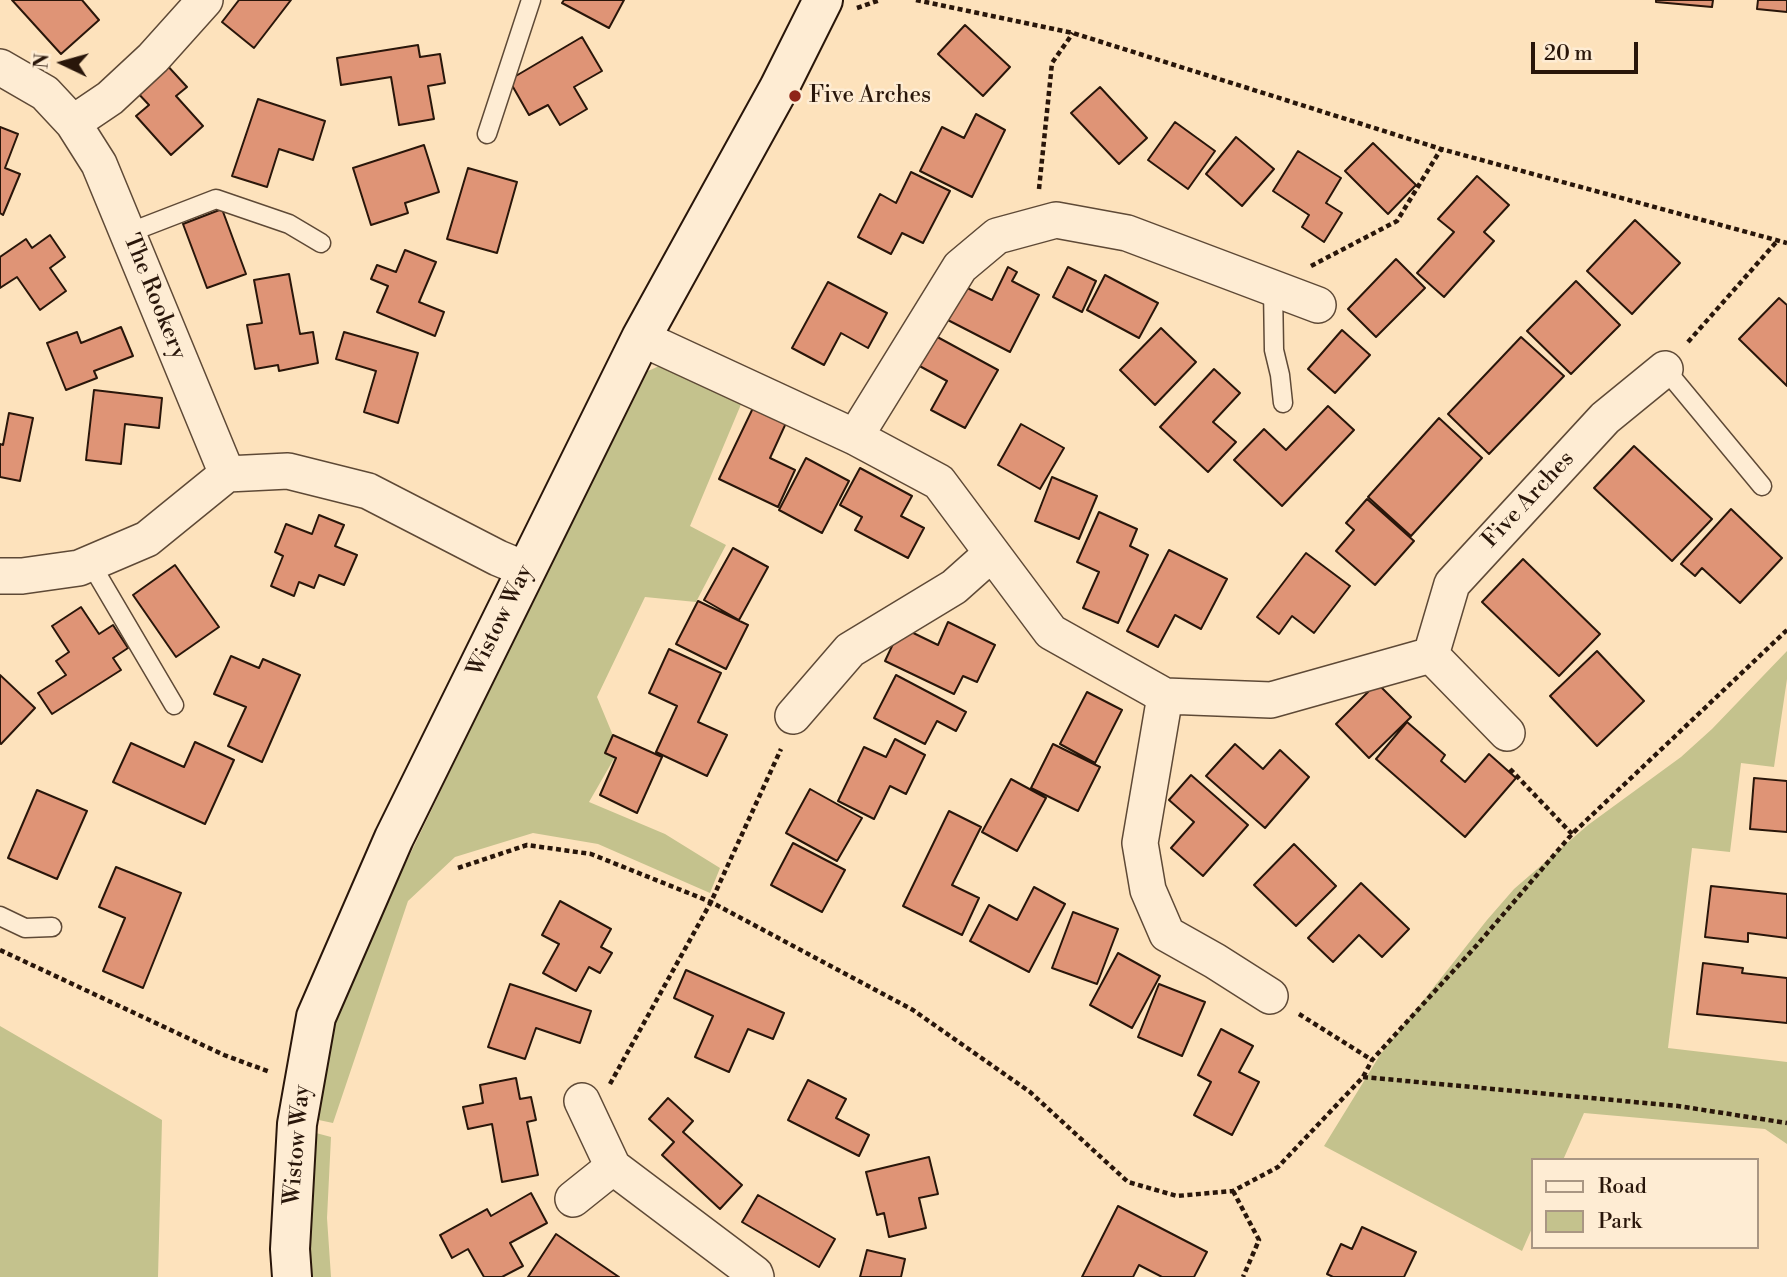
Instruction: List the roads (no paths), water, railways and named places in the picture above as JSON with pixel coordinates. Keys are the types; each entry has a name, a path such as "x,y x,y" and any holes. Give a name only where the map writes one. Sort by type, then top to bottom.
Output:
{"street":[{"path":"73,123 110,98 144,66 205,0"},
{"name":"Wistow Way","path":"292,1277 290,1249 297,1124 316,1017 394,838 641,338 773,99 838,4"},
{"name":"The Rookery","path":"0,67 46,93 73,123 99,163 227,474"},
{"path":"855,437 960,267 997,236 1031,226 1056,219 1127,233 1318,305"},
{"path":"641,338 855,437 939,482 1051,632 1165,696 1271,700 1431,655 1507,733"},
{"name":"Five Arches","path":"1431,655 1452,584 1605,418 1665,369"},
{"path":"0,576 22,576 90,564 146,539 227,474 288,471 368,491 498,558 527,570"},
{"path":"793,716 850,650 954,587 991,554"},
{"path":"1165,696 1140,843 1148,890 1167,934 1270,996"},
{"path":"587,1112 613,1167 755,1274 755,1277"},
{"path":"573,1199 613,1167"}],"lane":[{"path":"487,134 531,0"},
{"path":"128,233 216,199 289,223 321,243"},
{"path":"1273,288 1274,350 1283,403"},
{"path":"1665,369 1762,486"},
{"path":"90,564 174,705"},
{"path":"0,916 24,928 52,927"}],"place":[{"name":"Five Arches","path":"795,96"}]}
